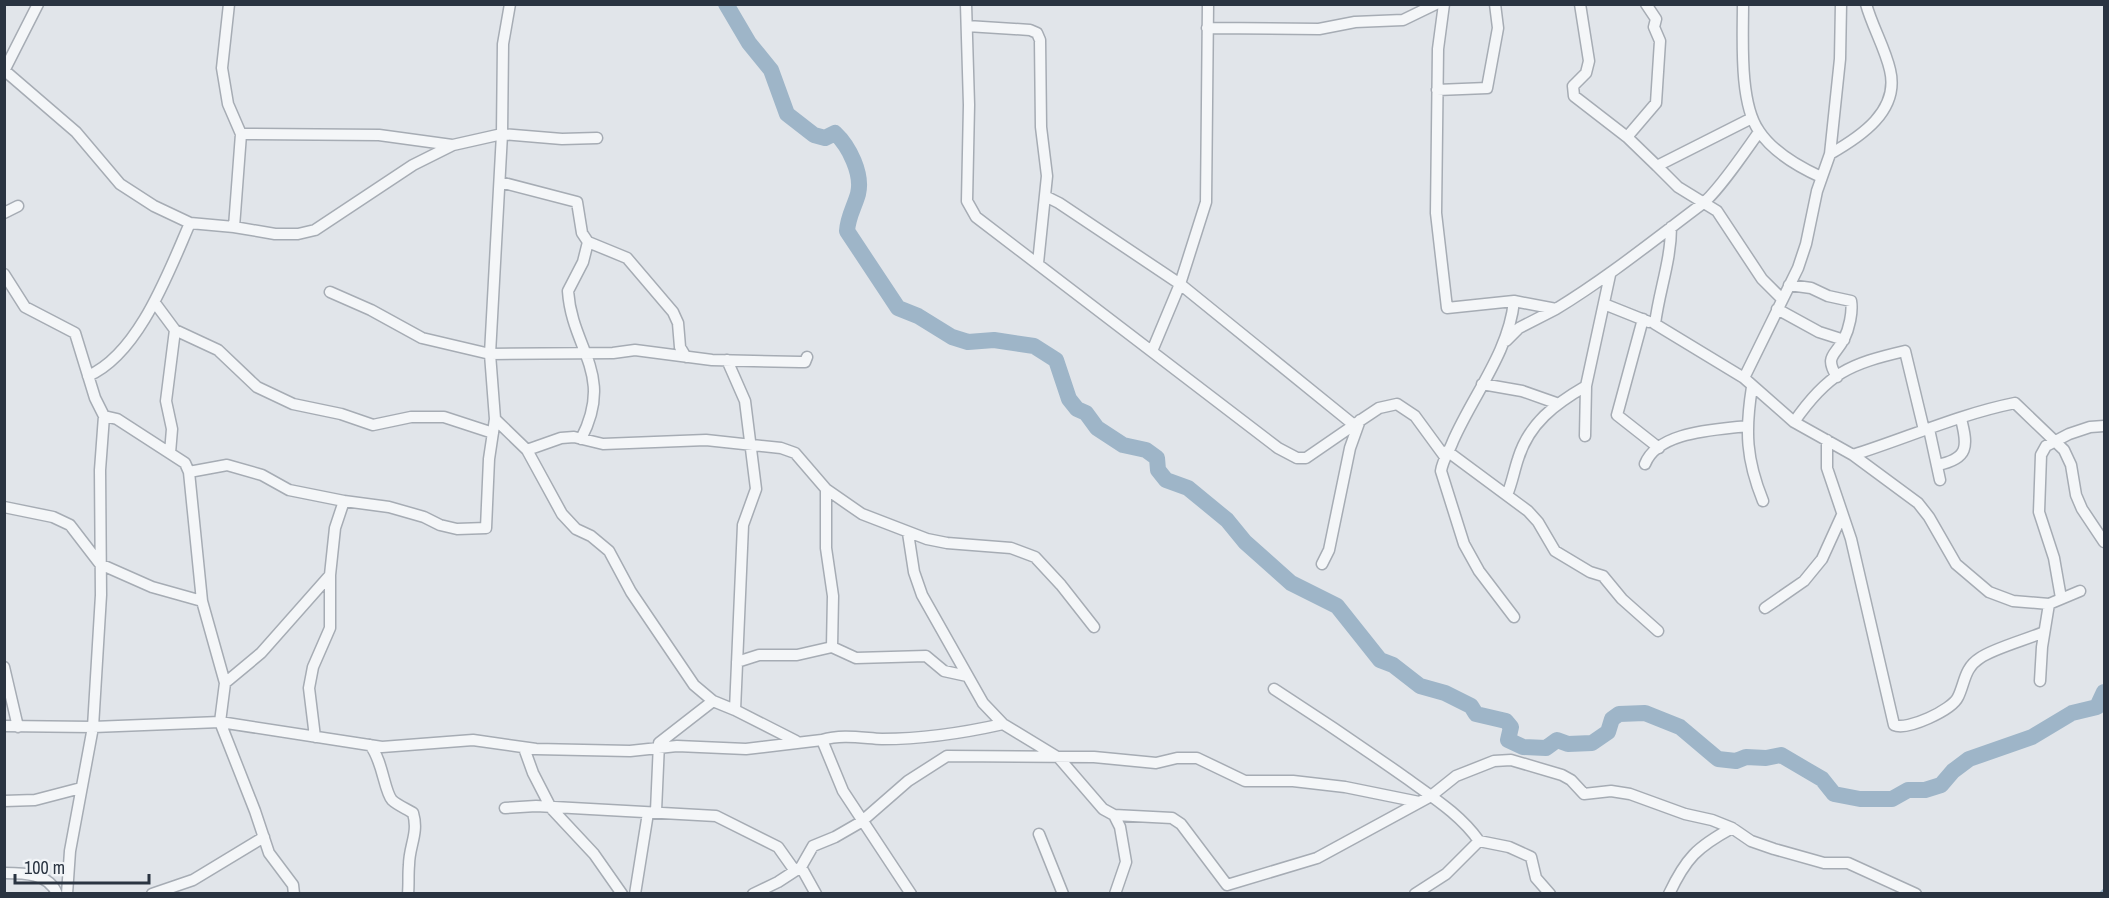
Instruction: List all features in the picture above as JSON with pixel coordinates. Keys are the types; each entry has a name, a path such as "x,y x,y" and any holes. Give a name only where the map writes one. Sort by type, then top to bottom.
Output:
{"street":[{"path":"38,4 5,70 76,132 120,184 154,206 190,223 275,234 298,234 315,230 413,165 453,145 502,134 562,139 597,138"},
{"path":"229,4 222,69 228,104 241,134 234,227"},
{"path":"189,472 227,465 262,475 289,490 389,507 457,529 486,528 495,419 490,354 500,182 503,44 510,4"},
{"path":"966,4 968,26 967,201 976,217 1278,448 1297,458 1312,456 1379,408 1397,404 1405,407 1446,454 1507,495 1538,522 1551,548 1559,556 1603,576 1622,599 1658,631"},
{"path":"1152,351 1180,284 1206,202 1208,9 1196,4"},
{"path":"1208,28 1319,29 1355,22 1403,20 1436,4"},
{"path":"1444,4 1438,49 1436,213 1447,308 1514,301 1556,309"},
{"path":"1437,90 1487,88 1498,28 1495,4"},
{"path":"1580,4 1589,61 1586,73 1573,86 1574,96 1627,137 1678,187 1721,216 1780,304 1819,332 1844,340"},
{"path":"1627,137 1654,107 1657,97 1660,41 1654,27 1656,19 1646,4"},
{"path":"1743,4 1746,82 1752,118 1759,132 1790,161 1821,177"},
{"path":"1744,378 1806,244 1821,177 1830,154 1840,59 1841,4"},
{"path":"1830,154 1854,141 1872,126 1879,117 1890,90 1890,69 1866,4"},
{"path":"968,26 1030,30 1037,33 1040,40 1041,127 1047,176 1038,263"},
{"path":"1657,166 1752,118"},
{"path":"1504,344 1519,328 1556,309 1610,275 1703,204 1759,132"},
{"path":"241,134 379,135 453,145"},
{"path":"500,182 577,202 582,233 588,242 627,258 673,312 678,323 680,347 686,357"},
{"path":"1045,196 1180,284 1357,423"},
{"path":"4,213 18,206"},
{"path":"88,376 100,371 119,354 155,303 190,223"},
{"path":"1655,324 1658,295 1668,262 1671,227"},
{"path":"581,439 591,420 594,372 574,320 568,291 583,262 588,242"},
{"path":"4,274 25,307 75,333 88,376 104,416 100,470 101,595 93,727 70,850 68,894"},
{"path":"1585,436 1586,386 1610,275"},
{"path":"4,297 11,284"},
{"path":"1789,285 1811,288 1828,296 1851,301 1844,340 1832,354 1832,368 1837,377"},
{"path":"330,292 371,310 422,338 490,354 648,351 726,360 800,362 805,362 807,357"},
{"path":"1514,301 1512,321 1504,344 1446,454 1441,471 1464,544 1479,571 1514,617"},
{"path":"155,303 175,330 218,350 257,387 293,404 341,414 373,425 411,417 444,417 493,433"},
{"path":"1604,304 1655,324 1744,378 1794,422 1853,454 1918,503 1929,517 1956,564 1989,592 2013,601 2049,603 2080,591"},
{"path":"1643,319 1617,415 1659,448"},
{"path":"171,453 172,429 166,401 175,330"},
{"path":"1794,422 1819,389 1850,366 1865,360 1905,351 1940,480"},
{"path":"726,360 745,401 756,489 743,525 735,710"},
{"path":"1482,384 1532,393 1556,403"},
{"path":"1507,495 1524,443 1540,418 1556,403 1586,386"},
{"path":"1752,387 1747,426 1750,470 1762,501"},
{"path":"1853,454 1961,419 1976,411 2015,403 2056,441 2071,465 2082,509 2104,542"},
{"path":"104,416 117,419 171,453 185,463 189,472 202,601 225,683 220,723 269,853 292,885 294,894"},
{"path":"495,419 527,450 562,513 576,530 591,536 609,551 631,592 694,685 713,701 796,741"},
{"path":"1937,465 1961,456 1966,447 1961,419"},
{"path":"1322,564 1329,550 1357,423"},
{"path":"1645,464 1648,456 1680,435 1747,426"},
{"path":"2061,598 2054,558 2039,512 2041,455 2046,446 2056,441 2084,429 2104,426"},
{"path":"527,450 561,438 581,439 603,444 706,440 781,448 795,453 826,489 862,514 908,533 947,543 1011,548 1035,557 1061,585 1094,627"},
{"path":"1827,440 1827,468 1851,539 1894,725 1907,726 1949,708 1958,699 1966,671 1980,658 2044,632"},
{"path":"826,489 826,548 833,596 832,647"},
{"path":"315,737 309,688 313,667 330,628 330,575 335,528 344,501"},
{"path":"4,507 53,517 70,525 100,564 152,587 202,601"},
{"path":"1766,608 1804,581 1821,559 1842,515"},
{"path":"908,533 914,572 922,595 983,703 1003,724 1059,758 1104,809 1114,815 1172,818 1181,824 1229,889 1317,858 1431,796 1456,776 1494,761 1511,760 1562,775 1584,794 1611,791 1630,794 1732,828 1751,841 1767,847 1824,862 1848,863 1916,894"},
{"path":"225,683 261,653 330,575"},
{"path":"2040,681 2049,603"},
{"path":"737,662 759,655 797,655 832,647 856,658 926,656 944,671 967,676"},
{"path":"4,667 18,727"},
{"path":"1274,689 1333,725 1431,796 1467,824 1479,841 1509,847 1531,857 1536,878 1550,894"},
{"path":"635,894 652,812 661,740 713,701"},
{"path":"4,726 93,727 220,723 382,747 473,740 524,748 604,751 677,746 746,749 833,737 881,739 938,736 1003,724"},
{"path":"822,740 832,768 861,822 911,894"},
{"path":"370,745 385,775 389,795 393,801 413,813 416,822 416,837 408,863 408,894"},
{"path":"524,748 533,773 551,808 594,854 622,894"},
{"path":"753,894 798,869 813,846 861,822 908,781 947,756 1094,757 1156,763 1177,758 1197,758 1245,781 1293,781 1345,786 1419,802"},
{"path":"4,801 35,800 81,788"},
{"path":"505,808 716,816 778,847 816,894"},
{"path":"1114,815 1120,827 1126,862 1115,894"},
{"path":"1669,894 1684,864 1709,840 1732,828"},
{"path":"1039,834 1063,894"},
{"path":"152,894 193,880 264,837"},
{"path":"1415,894 1446,874 1479,841"},
{"path":"4,873 47,879 54,885 57,894"}],"waterway":[{"path":"726,4 749,43 771,70 787,114 814,135 825,138 835,133 850,153 857,169 859,186 847,231 898,308 918,316 952,337 968,342 994,340 1034,346 1056,360 1069,399 1077,409 1086,413 1097,428 1123,445 1146,450 1157,458 1158,470 1166,480 1188,488 1227,520 1245,542 1291,583 1337,606 1380,660 1393,665 1420,686 1445,693 1471,706 1476,714 1506,721 1511,727 1508,740 1523,747 1546,748 1557,740 1568,744 1592,743 1608,732 1612,719 1619,714 1645,713 1680,727 1718,759 1736,761 1746,757 1766,758 1781,755 1822,779 1834,794 1860,799 1892,799 1908,790 1925,790 1941,785 1953,771 1969,759 2032,737 2072,713 2097,707 2104,692"},
{"path":"2100,894 2104,890"}]}
